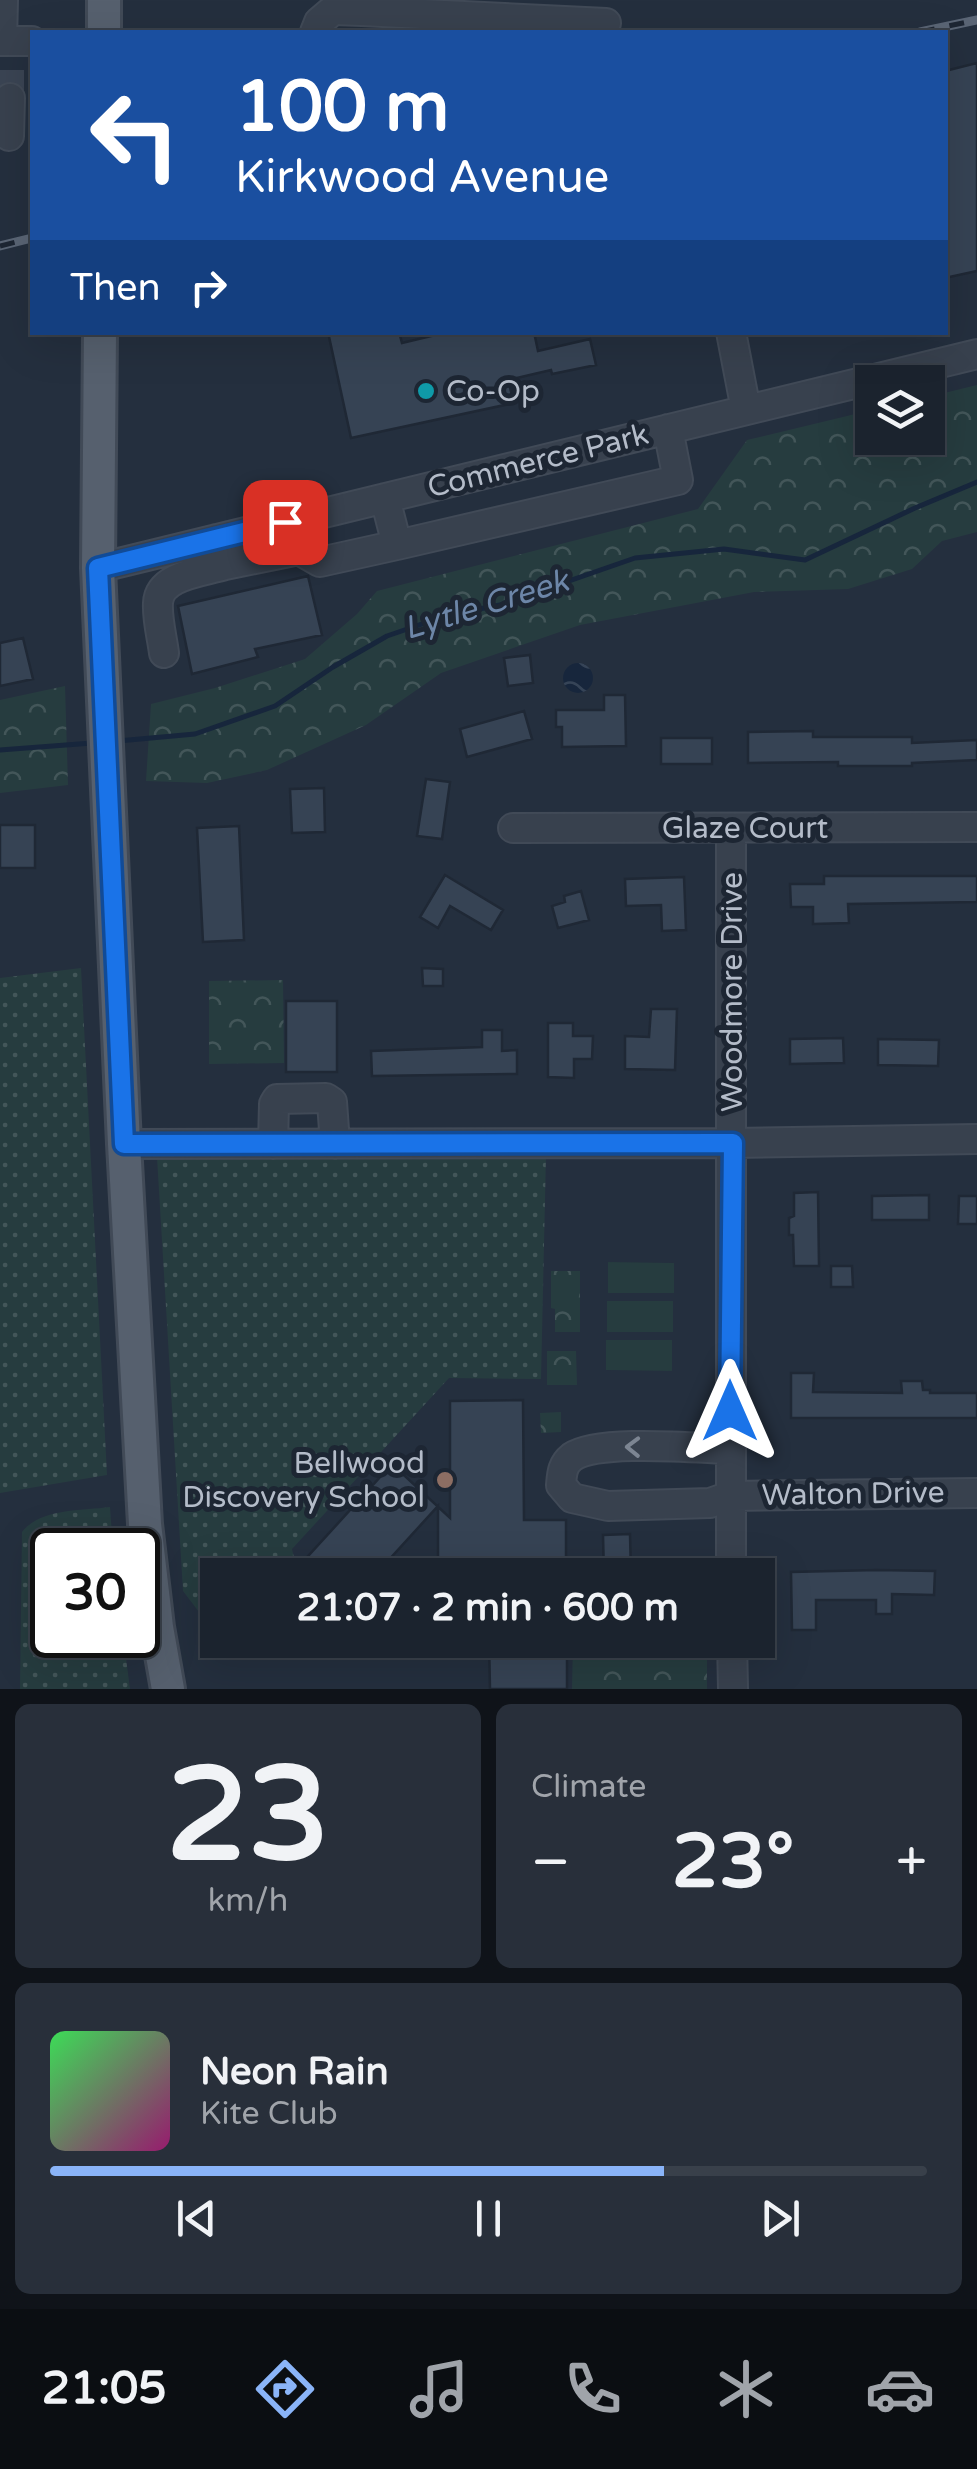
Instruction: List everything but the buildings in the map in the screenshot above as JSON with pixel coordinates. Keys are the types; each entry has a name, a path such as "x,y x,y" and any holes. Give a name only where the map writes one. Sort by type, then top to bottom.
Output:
{"main road":[{"path":"104,0 104,30"},
{"path":"100,335 98,568 124,1144 146,1524 168,1689"}],"street":[{"path":"3,0 11,45"},
{"path":"316,30 333,10 362,5 606,23"},
{"path":"10,98 14,136"},
{"path":"732,335 746,410"},
{"name":"Commerce Park","path":"98,568 220,552 385,498 977,354"},
{"path":"164,652 160,591 220,552 299,550 320,562 678,480 668,429"},
{"path":"385,498 397,544"},
{"name":"Glaze Court","path":"514,828 977,826"},
{"name":"Woodmore Drive","path":"731,828 731,1558"},
{"path":"272,1144 277,1099 326,1098 332,1102 334,1144"},
{"path":"124,1144 977,1139"},
{"name":"Walton Drive","path":"730,1449 606,1447 574,1456 562,1469 561,1485 572,1498 608,1506 710,1503 730,1496 977,1493"},
{"path":"732,1658 733,1689"}],"green space":[{"path":"977,385 977,532 942,541 912,569 848,589 754,592 580,625 441,673 366,725 267,770 207,783 146,781 151,704 305,659 377,591 698,509 747,440 855,414 855,455 945,455 945,393"},
{"path":"65,686 68,785 0,793 0,700"},
{"path":"81,968 107,1475 0,1493 0,978"},
{"path":"283,980 284,1063 209,1064 209,981"},
{"path":"546,1155 541,1379 449,1378 292,1549 294,1558 200,1558 200,1612 183,1591 157,1157"},
{"path":"608,1262 674,1263 674,1293 608,1293"},
{"path":"551,1271 580,1271 580,1332 555,1332"},
{"path":"607,1301 673,1301 673,1332 607,1332"},
{"path":"606,1340 672,1340 672,1371 606,1370"},
{"path":"547,1351 576,1351 577,1385 547,1385"},
{"path":"561,1412 561,1432 541,1433 540,1413"},
{"path":"110,1507 111,1528 30,1528 30,1658 126,1658 130,1689 20,1689 22,1532 40,1519 74,1510"},
{"path":"573,1658 707,1658 707,1689 572,1689"}],"water":[{"path":"578,663 589,667 593,678 589,689 578,693 567,689 563,678 567,667"}],"waterway":[{"name":"Lytle Creek","path":"118,741 195,734 275,706 387,636 448,615 500,605 635,558 724,549 805,560 977,482"},
{"name":"Lytle Creek","path":"0,750 92,743"}],"tunnel":[{"path":"10,63 10,98"}],"railway":[{"path":"930,30 977,20"},
{"path":"0,246 30,238"}],"place":[{"name":"Co-Op","path":"426,391"},
{"name":"Bellwood Discovery School","path":"445,1480"}],"route":[{"path":"285,522 98,568 124,1144 733,1143 730,1411"}]}
